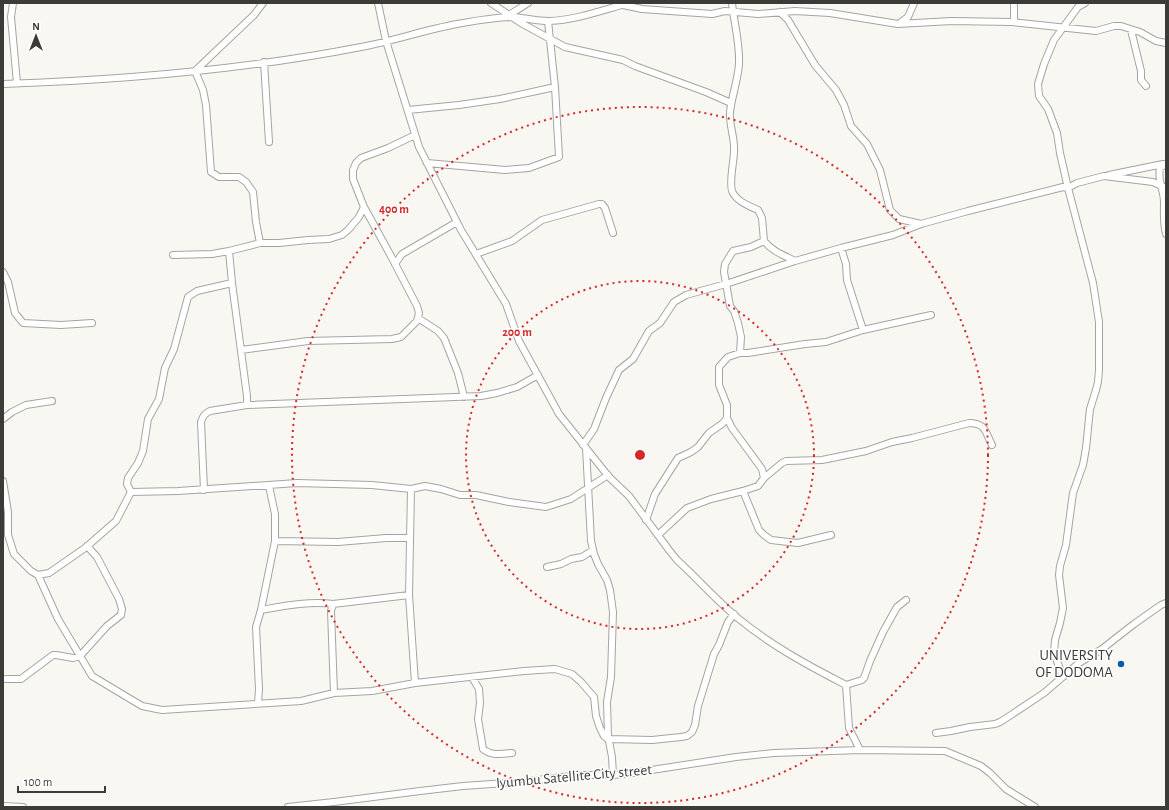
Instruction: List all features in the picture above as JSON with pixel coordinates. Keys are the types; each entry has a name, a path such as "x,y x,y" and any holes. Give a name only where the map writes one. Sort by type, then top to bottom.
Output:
{"street":[{"path":"12,3 11,17 17,83"},
{"path":"195,71 254,15 262,3"},
{"path":"378,3 386,41 415,135 427,163 457,222 506,304 519,341 559,414 608,475 629,496 677,560 734,614 766,640 810,666 846,684 862,680 864,678 870,661 887,626 897,608 906,600"},
{"path":"491,3 565,47 623,60 634,66 706,92 731,103"},
{"path":"511,16 528,3"},
{"path":"3,84 87,80 195,71 300,58 362,47 455,24 511,16 548,21 579,17 608,6 629,3"},
{"path":"732,3 739,45 739,63 736,85 731,103 730,120 734,142 731,183 732,191 742,202 749,207 758,210 762,218 764,241 768,246 794,261"},
{"path":"898,24 908,17 914,3"},
{"path":"1014,3 1014,22"},
{"path":"1064,677 1054,653 1055,640 1063,608 1059,575 1066,545 1066,534 1073,493 1083,465 1090,409 1100,370 1099,322 1093,283 1068,188 1060,153 1058,133 1048,109 1039,96 1038,84 1047,55 1054,40 1078,7 1085,3"},
{"path":"621,5 642,9 712,14 725,11 758,14 795,11 830,13 898,24 951,21 1014,22 1096,30 1121,26 1166,43"},
{"path":"780,12 788,20 815,65 836,90 844,105 851,126 867,144 880,170 890,210 899,219 921,224"},
{"path":"427,163 505,170 529,168 559,157 556,87 548,21"},
{"path":"1131,30 1141,71 1141,80 1146,86"},
{"path":"264,62 270,142"},
{"path":"195,71 203,90 206,105 211,172 219,177 239,177 246,182 253,192 260,243"},
{"path":"408,110 472,103 556,87"},
{"path":"241,350 308,341 392,339 401,337 414,325 417,321 419,313 417,306 364,207 353,179 352,170 361,158 388,148 415,135"},
{"path":"613,775 608,740 607,702 611,677 613,612 609,585 598,564 591,541 584,446 594,429 619,370 633,358 649,331 660,323 674,302 686,295 726,284 794,261 893,235 921,224 1063,187 1068,188 1104,176 1166,163"},
{"path":"1166,163 1160,168 1159,173 1164,201 1163,218 1166,234"},
{"path":"1104,176 1153,182 1166,188"},
{"path":"476,254 512,241 542,220 599,204 602,204 605,208 613,232"},
{"path":"173,255 212,254 260,243 279,244 329,239 342,235 348,230 359,217 364,207"},
{"path":"395,264 402,254 457,222"},
{"path":"740,353 741,337 734,311 730,306 724,272 725,264 733,251 750,247 764,241"},
{"path":"841,248 846,264 847,280 863,330"},
{"path":"229,251 247,405"},
{"path":"3,272 8,282 15,313 23,323 61,325 92,323"},
{"path":"131,492 127,484 128,478 138,463 143,451 148,419 159,399 165,368 174,349 188,298 197,290 232,282"},
{"path":"764,478 762,469 732,428 727,418 727,404 719,385 719,367 728,357 740,353 826,342 863,330 931,315"},
{"path":"418,318 438,331 444,338 458,373 464,397"},
{"path":"204,490 201,422 205,413 210,411 247,405 464,397 497,393 517,387 538,375"},
{"path":"3,419 12,412 26,405 52,401"},
{"path":"646,520 655,494 678,458 698,447 708,433 722,424 727,418"},
{"path":"658,535 687,508 711,499 758,486 764,478 786,461 822,460 866,451 892,442 969,423 977,423 983,426 992,445"},
{"path":"131,492 204,490 296,483 372,485 411,489 425,486 442,489 460,495 476,495 509,502 546,507 571,500 608,475"},
{"path":"3,481 8,512 8,535 14,554 30,571 38,575 49,573 87,546 116,520 131,492"},
{"path":"258,703 259,689 256,627 261,610 275,541 275,514 268,486"},
{"path":"411,489 409,595 415,683"},
{"path":"743,491 759,530 771,540 798,543 831,535"},
{"path":"275,541 338,542 386,538 410,538"},
{"path":"3,680 21,679 53,655 73,658 80,656 107,626 121,615 122,608 118,598 97,557 87,546"},
{"path":"547,567 582,557 593,550"},
{"path":"38,575 58,619 92,676 142,706 162,710 301,701 334,693 372,691 415,683 554,669 572,674 582,682 594,697 596,716 600,728 608,740 660,740 687,736 692,732 695,725 698,706 714,654 728,622 734,614"},
{"path":"261,610 314,603 333,604 409,595"},
{"path":"936,733 1000,722 1064,677 1079,663 1102,649 1134,624 1166,603"},
{"path":"333,604 331,611 334,693"},
{"path":"472,677 479,689 480,703 478,719 483,749 486,752 494,754 512,753"},
{"path":"846,684 850,728 860,750"},
{"name":"Iyumbu Satellite City street","path":"288,807 420,791 580,775 613,775 632,773 736,757 774,753 860,750 945,751 981,766 1006,789 1035,807"},
{"path":"3,806 23,807"}],"place":[{"name":"UNIVERSITY OF DODOMA","path":"1121,664"}]}
